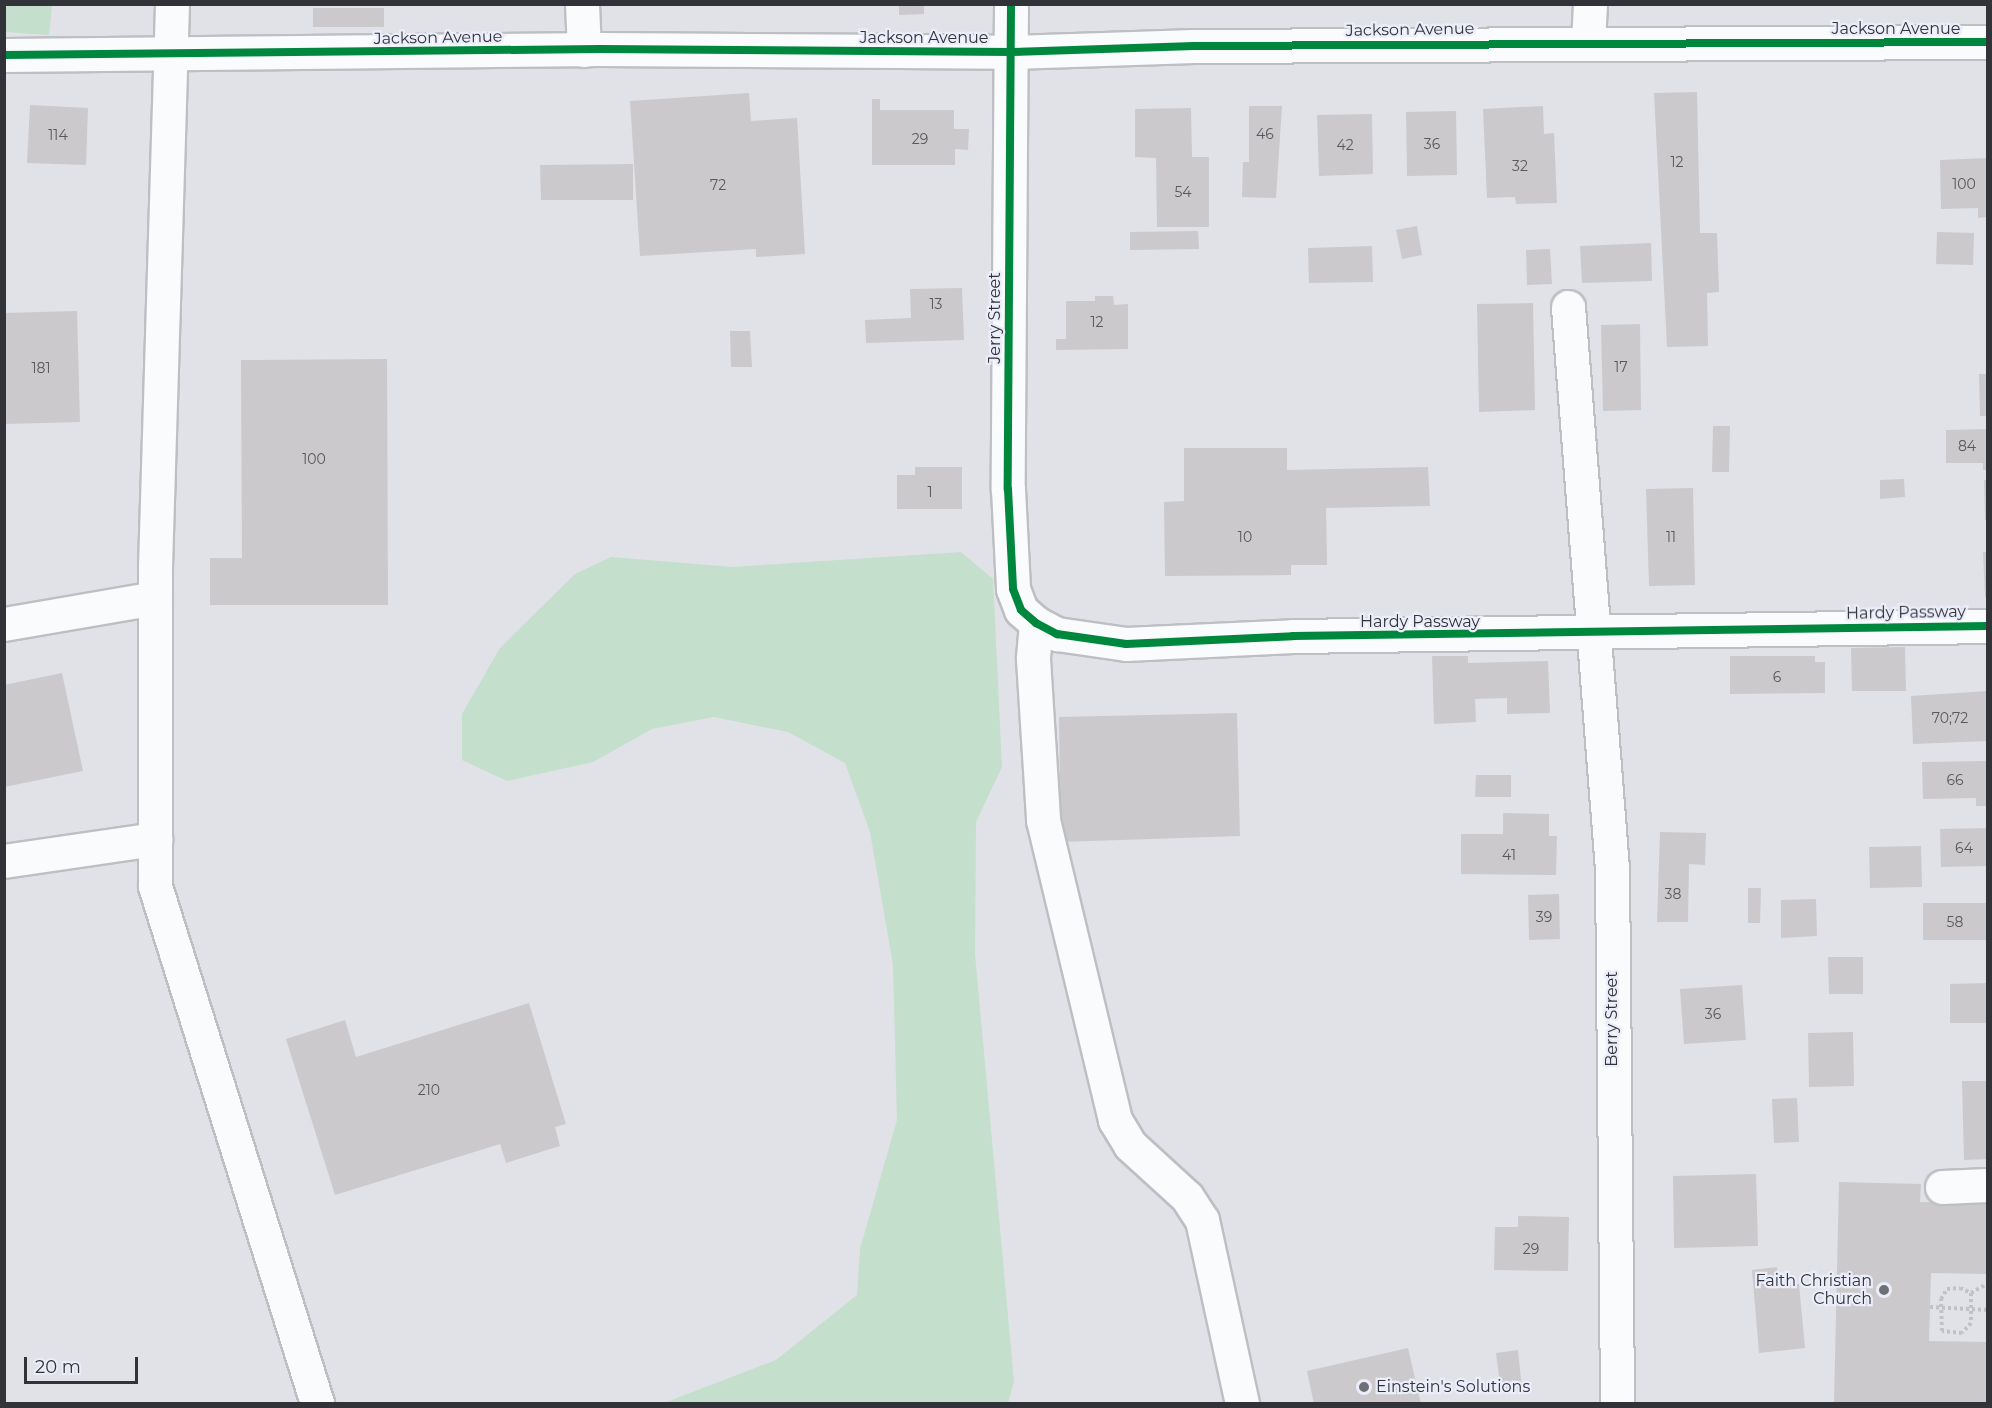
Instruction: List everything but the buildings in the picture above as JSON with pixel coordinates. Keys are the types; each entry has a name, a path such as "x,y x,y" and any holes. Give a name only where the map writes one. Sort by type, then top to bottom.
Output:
{"street":[{"path":"172,4 173,55 155,598 155,886 317,1403"},
{"path":"582,4 584,50"},
{"name":"Jerry Street","path":"1011,4 1008,489 1013,589 1021,610 1036,623"},
{"path":"1588,42 1590,4"},
{"name":"Jackson Avenue","path":"4,55 584,50 1012,52 1588,42 1988,42"},
{"name":"Berry Street","path":"1568,307 1612,869 1617,1404"},
{"path":"4,624 155,598"},
{"path":"1036,623 1033,659 1045,829 1115,1120 1130,1145 1187,1197 1202,1220 1242,1404"},
{"name":"Hardy Passway","path":"1036,623 1065,636 1126,644 1293,636 1595,635 1988,626"},
{"path":"4,861 155,839"},
{"path":"1942,1187 1988,1185"}],"path":[{"path":"1971,1293 1973,1309 1969,1329 1962,1333 1939,1328 1939,1307 1947,1289 1971,1293 1988,1283"},
{"path":"1930,1307 1988,1310"}],"green space":[{"path":"4,5 52,5 49,35 5,32"},
{"path":"961,552 993,579 1002,767 976,822 975,954 1014,1382 1008,1403 664,1403 776,1360 857,1295 860,1249 897,1120 893,965 870,832 845,763 788,732 714,717 652,729 593,762 507,781 462,760 462,714 500,648 575,574 611,557 733,567"}],"cycle path":[{"path":"1011,4 1008,489 1013,589 1021,610 1036,623 1057,634 1126,644 1293,636 1988,626"},
{"path":"4,55 600,49 1012,52 1194,46 1988,42"}],"place":[{"name":"Faith Christian Church","path":"1884,1290"},
{"name":"Einstein's Solutions","path":"1364,1387"}]}
